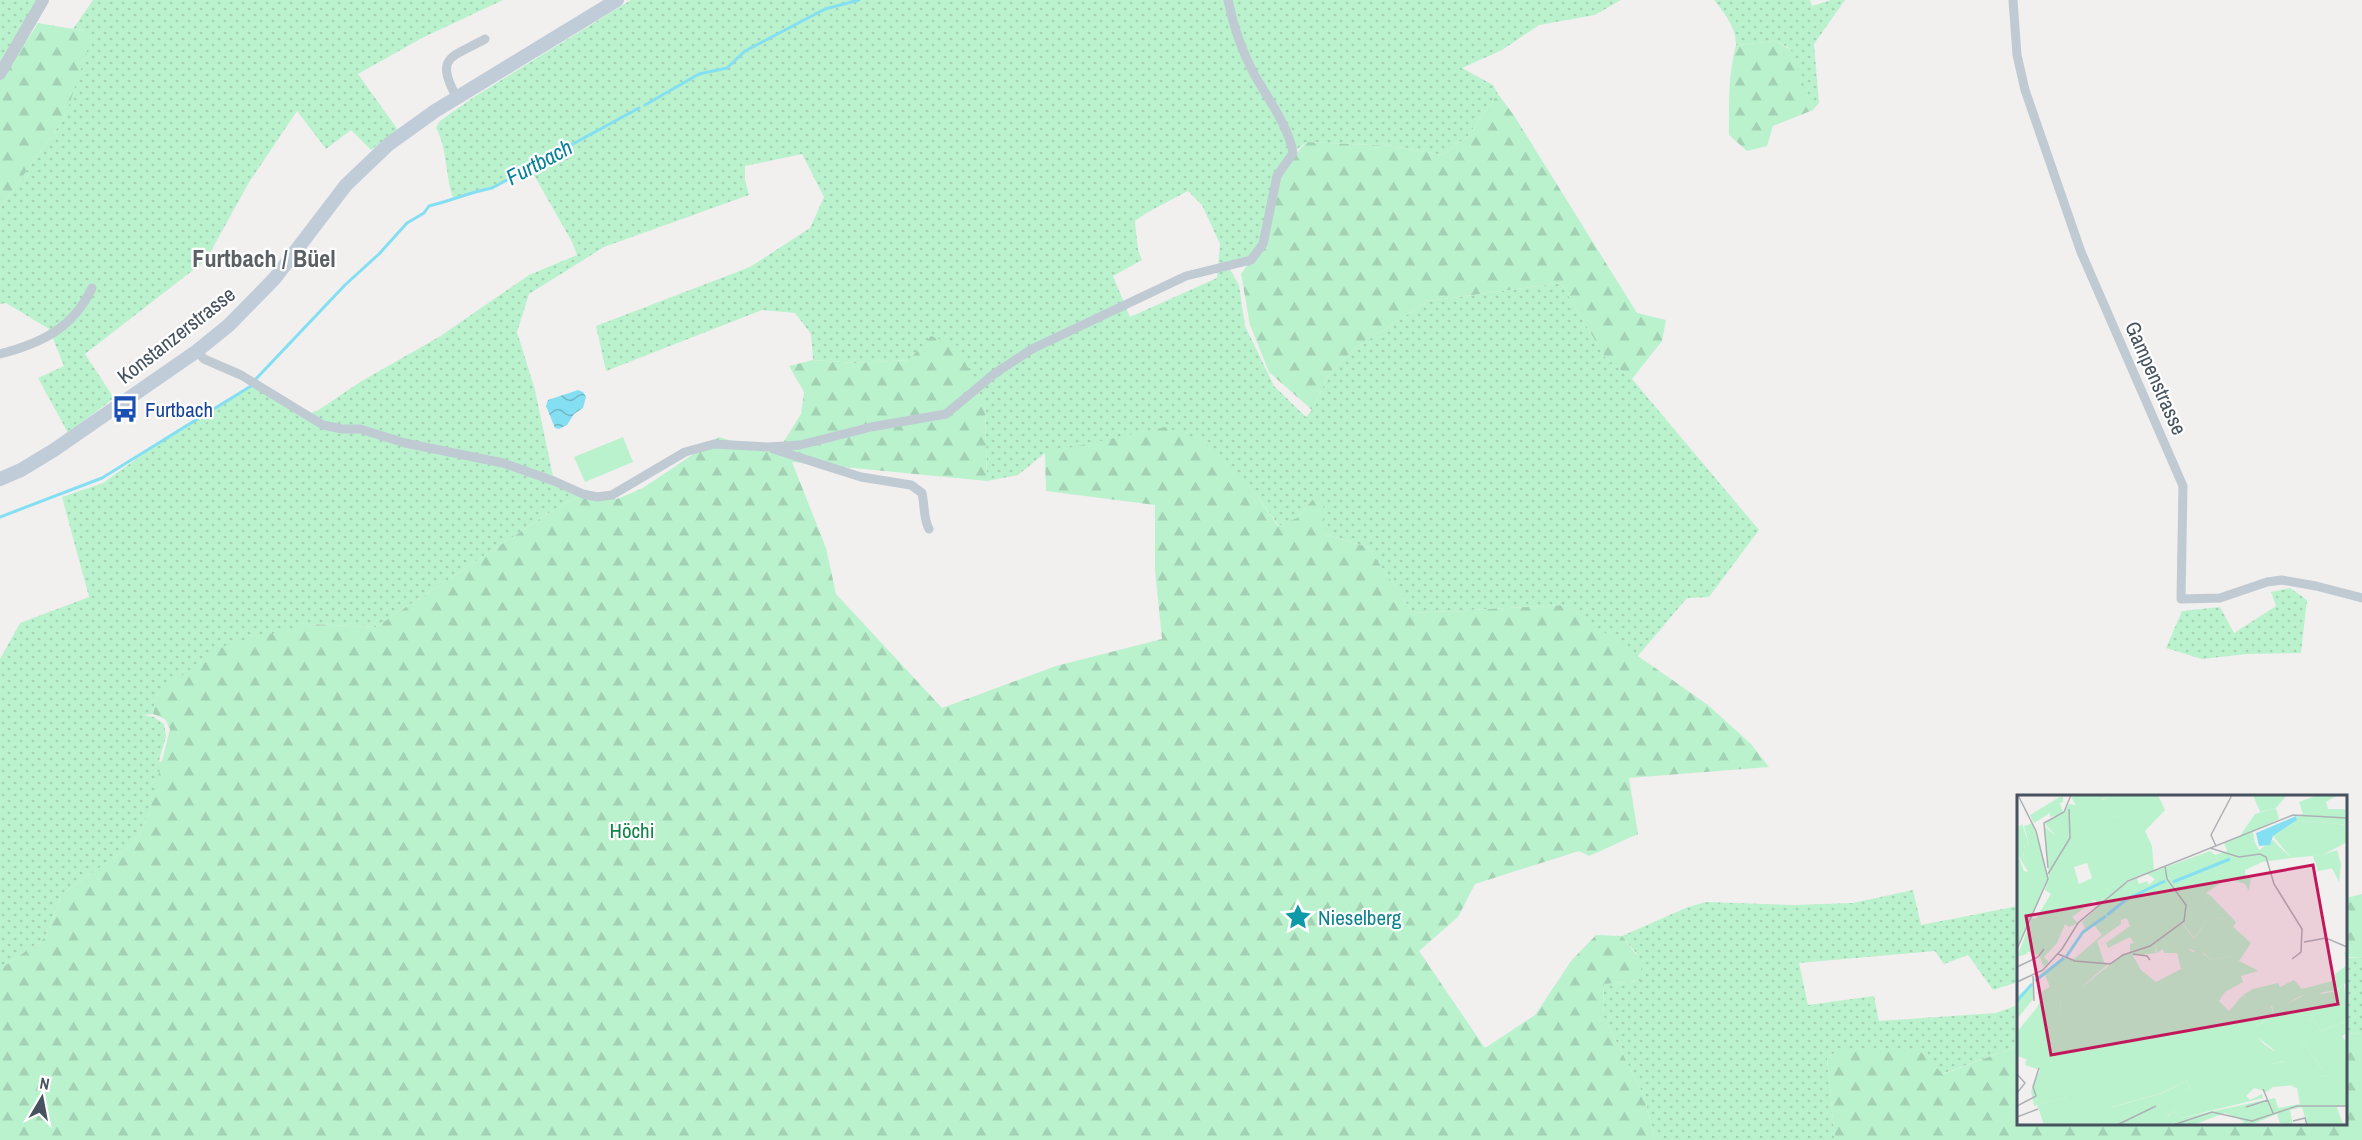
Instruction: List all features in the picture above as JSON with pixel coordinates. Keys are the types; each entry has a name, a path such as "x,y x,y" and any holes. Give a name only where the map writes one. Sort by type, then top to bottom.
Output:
{"main road":[{"name":"Konstanzerstrasse","path":"0,479 21,470 54,450 197,351 229,325 258,297 346,185 366,164 397,138 457,98 617,0"}],"street":[{"path":"0,74 43,0"},
{"path":"197,351 204,359 241,375 323,425 342,429 360,429 405,442 503,463 590,495 612,495 685,452 714,444 768,447 800,445 871,427 946,414 994,374 1032,349 1186,276 1251,260 1263,244 1277,176 1293,153 1291,139 1252,70 1234,25 1228,0"},
{"name":"Gampenstrasse","path":"2013,0 2017,55 2025,90 2081,252 2183,486 2181,599 2228,596 2267,582 2282,580 2362,598"},
{"path":"457,98 445,71 446,64 450,58 485,39"},
{"path":"0,354 33,344 59,329 80,310 92,288"},
{"path":"768,447 861,477 911,485 922,493 926,506 924,521 928,529"}],"green space":[{"path":"0,0 39,0 0,67"},
{"path":"93,0 503,0 422,38 358,74 398,130 371,150 351,130 326,149 297,111 248,184 206,260 85,354 114,398 68,433 38,378 64,366 49,329 6,303 0,304 0,208 65,117 85,31 73,29"},
{"path":"631,0 1621,0 1595,15 1539,25 1502,50 1462,68 1493,85 1498,94 1467,137 1442,155 1394,146 1306,142 1293,153 1263,244 1251,260 1228,266 1239,285 1245,326 1274,386 1306,417 1312,410 1329,374 1353,350 1428,301 1561,283 1605,357 1632,379 1759,530 1709,597 1687,598 1637,657 1565,605 1413,613 1368,547 1325,534 1313,499 1297,518 1279,526 1256,494 1045,453 1018,475 987,481 985,404 909,360 855,363 813,360 811,334 795,313 762,310 606,371 596,326 750,267 810,228 824,197 802,154 745,166 745,180 749,195 604,247 529,294 517,332 535,390 554,481 583,494 552,511 376,627 310,624 157,693 153,714 143,715 154,717 164,724 166,736 159,761 163,762 149,813 139,836 125,850 62,894 45,938 0,969 0,659 20,623 89,597 62,497 103,483 178,429 251,386 306,415 317,411 360,382 439,337 529,275 577,255 530,168 492,188 474,191 454,200 443,145 436,128 440,121 471,99","holes":["1188,191 1202,205 1220,244 1217,278 1130,317 1113,276 1142,260 1138,250 1135,221"]},
{"path":"1714,0 1810,0 1812,6 1831,0 1845,0 1814,44 1819,103 1813,110 1789,48 1776,41 1736,45 1732,27"},
{"path":"38,23 85,31 91,39 65,117 0,208 0,81"},
{"path":"1776,41 1791,50 1813,110 1773,126 1767,146 1747,151 1729,135 1730,78 1733,56 1736,45"},
{"path":"1498,94 1515,117 1637,313 1666,320 1662,341 1632,379 1605,357 1561,283 1428,301 1353,350 1329,374 1312,410 1269,372 1250,325 1241,274 1269,234 1279,175 1306,142 1394,146 1442,155 1467,137"},
{"name":"Höchi","path":"931,336 958,346 985,404 987,481 792,462 826,548 836,594 942,708 1056,666 1162,639 1155,570 1155,505 1046,491 1045,453 1165,427 1204,442 1256,494 1278,526 1297,518 1313,499 1323,501 1325,534 1368,547 1413,613 1565,605 1708,705 1751,744 1769,767 1629,778 1638,834 1589,856 1579,851 1475,884 1458,917 1419,951 1485,1048 1535,1015 1571,961 1596,935 1622,936 1642,962 1640,981 1604,984 1603,1015 1644,1096 1655,1140 0,1140 0,969 45,938 62,894 125,850 139,836 149,813 170,729 165,719 153,714 157,693 224,646 310,624 376,627 552,511 583,494 617,499 643,488 719,437 776,454 801,414 804,392 789,366 813,360 855,363 909,360"},
{"path":"623,437 633,462 585,482 574,457"},
{"path":"2290,588 2307,600 2301,653 2247,654 2202,659 2166,648 2182,611 2220,607 2234,633 2276,606 2271,592"},
{"path":"1913,890 1921,925 2017,906 2017,982 1993,990 1968,955 1944,964 1935,951 1799,963 1808,1005 1874,996 1879,1021 1996,1013 2017,1005 2017,1046 1942,1074 1836,1052 1827,1058 1835,1140 1655,1140 1644,1096 1603,1015 1604,984 1640,981 1637,954 1622,936 1688,907 1706,902 1793,905 1853,903"},
{"path":"2362,894 2362,958 2347,957 2347,898"},
{"path":"2347,958 2362,958 2362,1033 2347,1034"},
{"path":"2362,1033 2362,1140 1835,1140 1827,1058 1836,1052 1921,1052 1943,1074 2017,1046 2017,1125 2347,1125 2347,1034"}],"water":[{"path":"578,390 586,397 583,408 574,414 567,425 559,429 555,428 546,406 548,400"}],"waterway":[{"name":"Furtbach","path":"645,105 699,74 727,68 745,51 825,9 859,0"},
{"name":"Furtbach","path":"255,380 345,285 379,254 407,223 424,213 429,206 492,188 639,108"},
{"name":"Furtbach","path":"0,517 102,478 251,386"}],"place":[{"name":"Furtbach","path":"125,409"},
{"name":"Nieselberg","path":"1298,917"}],"district":[{"name":"Furtbach / Büel","path":"264,258"}]}
